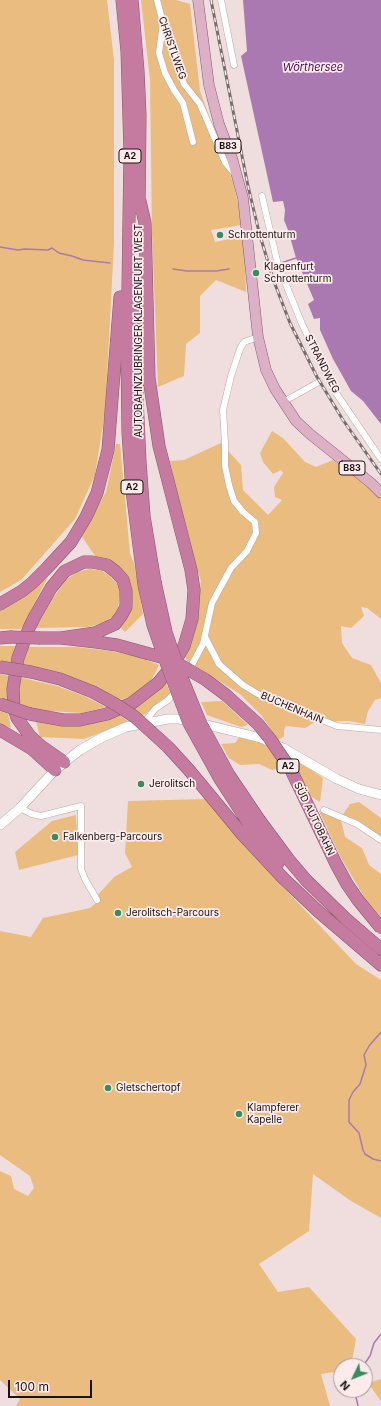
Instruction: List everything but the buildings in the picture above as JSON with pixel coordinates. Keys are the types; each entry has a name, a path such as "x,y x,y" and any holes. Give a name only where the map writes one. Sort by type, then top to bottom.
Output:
{"highway":[{"name":"AUTOBAHNZUBRINGER KLAGENFURT WEST","path":"122,0 128,82 130,152 129,230 123,256 122,355 132,491 150,583"},
{"name":"AUTOBAHNZUBRINGER KLAGENFURT WEST","path":"132,0 138,78 140,201 137,398 144,516 154,625 166,666 189,723 220,779 251,828 289,860 330,904 381,949"},
{"path":"0,704 30,714 63,720 80,720 107,714 139,699 158,683 173,665 184,646 188,634 192,619 194,590 192,570 166,478 159,446 150,386 145,223 140,201"},
{"path":"0,604 22,591 47,568 71,542 86,516 97,493 108,450 112,406 122,355"},
{"path":"60,766 30,736 17,718 14,709 13,689 18,658 35,616 51,588 65,571 84,562 92,562 107,566 116,572 123,580 126,591 126,607 115,624 96,633 61,638"},
{"name":"SÜD AUTOBAHN","path":"5,638 61,638 116,645 172,660 206,680 232,700 258,724 291,770 347,884 381,928"},
{"name":"A2","path":"0,667 60,679 93,692 135,717 251,828 267,861 303,898 381,965"},
{"path":"0,730 60,766"}],"main road":[{"name":"B83","path":"198,0 209,84 219,124 238,177 245,217 258,337 266,370 283,402 296,421 381,493"},
{"path":"0,825 20,808 60,766 80,750 102,737 126,727 168,719 179,719 261,738 283,748 343,782 359,789 381,795"}],"street":[{"name":"CHRISTLWEG","path":"156,0 184,84 200,104 225,162 238,177"},
{"path":"221,0 234,65"},
{"path":"163,23 159,53 165,73 183,103 193,142"},
{"name":"STRANDWEG","path":"262,196 278,265 302,324 334,390 381,459"},
{"path":"144,723 155,709 168,700 178,690 200,652 205,637 212,603 231,568 247,551 256,533 256,522 243,512 234,500 228,485 225,466 223,410 231,376 240,348 244,342 258,337"},
{"path":"283,402 319,382"},
{"name":"BUCHENHAIN","path":"205,637 219,664 243,685 264,697 337,726 381,730"},
{"path":"20,808 32,814 41,816 81,806 81,869 85,879 98,900"},
{"path":"324,810 357,824 381,840"}],"shaded area":[{"path":"0,0 107,0 114,60 114,244 105,412 95,475 75,519 21,580 0,592"},
{"path":"141,0 176,0 190,4 200,91 232,180 238,203 241,225 211,230 215,242 243,236 245,259 246,292 216,280 200,296 200,333 186,344 184,376 158,387 152,234 150,80"},
{"path":"272,431 283,438 305,462 316,467 333,460 365,484 381,500 381,619 367,608 361,607 364,616 351,628 341,626 342,643 352,658 371,665 381,683 381,698 375,700 368,711 365,724 349,721 315,722 305,728 286,726 284,736 278,740 261,715 240,694 187,661 184,652 192,637 201,581 187,539 170,461 184,460 221,443 241,465 243,490 268,515 282,500 275,497 274,487 283,473 281,470 273,474 263,462 260,453"},
{"path":"116,444 120,444 130,553 134,564 143,614 125,632 120,627 133,607 127,578 114,563 95,556 81,535 106,492"},
{"path":"90,569 102,571 110,576 117,584 120,594 118,608 113,616 107,621 89,627 36,628 51,601 66,580 77,572"},
{"path":"48,577 21,629 0,629 0,609 25,595"},
{"path":"0,646 15,646 11,662 0,661"},
{"path":"27,647 76,647 110,651 137,656 159,665 152,679 136,694 121,700 92,685 61,673 23,664"},
{"path":"0,674 9,676 8,700 0,698"},
{"path":"18,677 57,686 84,696 106,707 82,713 33,710 21,705 16,692"},
{"path":"165,681 171,694 157,706 142,716 131,707"},
{"path":"222,701 248,725 241,727 207,715 201,702"},
{"path":"0,711 8,714 11,728 0,724"},
{"path":"118,714 129,722 84,739 40,737 36,721 74,725"},
{"path":"241,735 288,754 323,778 320,802 312,797 280,768 272,770 259,764 240,765 229,758 221,744 235,743"},
{"path":"206,799 249,851 356,964 381,980 381,1218 351,1201 313,1174 309,1231 259,1264 278,1292 309,1287 356,1339 352,1358 333,1358 333,1372 321,1374 330,1406 16,1406 20,1399 0,1380 0,1171 11,1176 14,1189 28,1196 34,1188 30,1176 0,1155 0,931 31,937 43,918 90,908 97,902 97,896 114,877 132,867 125,853 128,801"},
{"path":"359,802 381,818 381,837 364,825 342,816 350,804"},
{"path":"319,811 341,820 345,837 362,848 369,865 381,874 381,917 365,898 341,858"},
{"name":"Falkenberg-Parcours","path":"76,815 78,855 19,870 15,852 52,821"},
{"path":"381,1379 381,1401 373,1390 373,1381"}],"water":[{"name":"Wörthersee","path":"243,0 381,0 381,424 363,401 351,391 333,359 320,330 320,318 314,319 308,304 314,300 296,258 284,220 285,210 283,201 273,202 241,56 247,51"}],"waterway":[{"path":"0,247 18,250 48,250 52,248 59,253 83,260 110,263"},
{"path":"281,263 296,258"},
{"path":"173,269 187,271 216,271 229,269"},
{"path":"381,1032 369,1046 364,1055 366,1065 360,1084 353,1092 349,1100 349,1122 359,1133 365,1154 373,1159 381,1161"},
{"path":"369,1358 374,1343 381,1334"},
{"path":"356,1398 358,1406"}],"railway":[{"path":"211,0 248,186 259,232 273,279 290,323 317,377 343,420 381,474"}],"place":[{"name":"Schrottenturm","path":"220,235"},
{"name":"Klagenfurt Schrottenturm","path":"256,273"},
{"name":"Jerolitsch","path":"141,784"},
{"name":"Falkenberg-Parcours","path":"55,837"},
{"name":"Jerolitsch-Parcours","path":"118,913"},
{"name":"Gletschertopf","path":"108,1088"},
{"name":"Klampferer Kapelle","path":"239,1114"}]}
